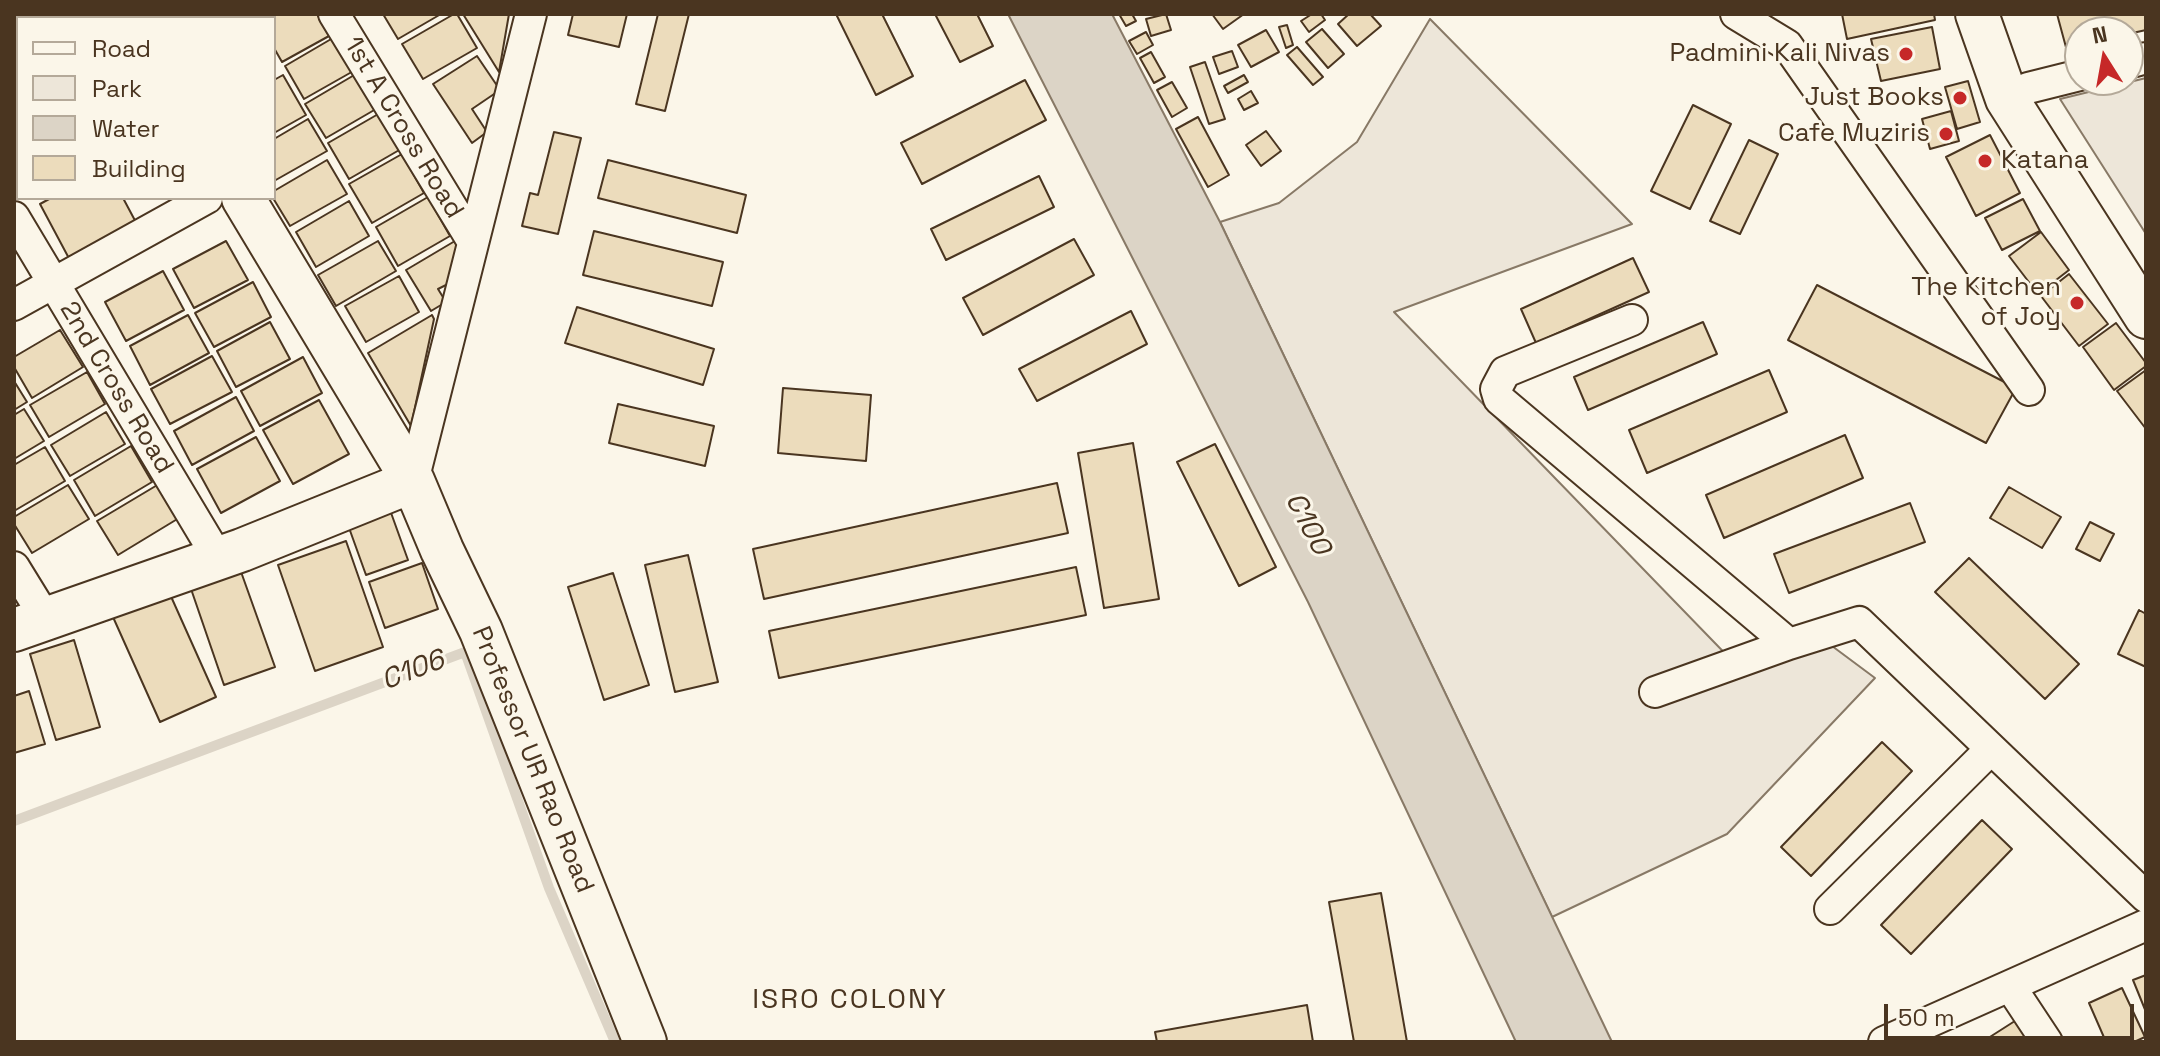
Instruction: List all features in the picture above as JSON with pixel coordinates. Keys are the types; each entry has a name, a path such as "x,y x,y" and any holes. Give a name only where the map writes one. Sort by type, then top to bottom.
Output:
{"street":[{"name":"1st A Cross Road","path":"334,14 473,242"},
{"path":"14,567 30,624 218,558 413,481 531,14"},
{"path":"1736,14 1787,45"},
{"path":"1780,14 1787,45 2029,390"},
{"path":"1977,14 2007,99 2146,317"},
{"path":"2001,14 2028,88 2146,275"},
{"path":"2028,88 2064,79"},
{"path":"14,305 203,200"},
{"name":"Professor UR Rao Road","path":"244,200 413,481 481,631 645,1042"},
{"name":"2nd Cross Road","path":"14,217 218,558"},
{"path":"1632,320 1505,372 1496,389 1499,399 1789,644"},
{"path":"1655,692 1859,622 2146,897"},
{"path":"1830,909 1991,749"},
{"path":"1884,1042 2146,925"},
{"path":"2010,986 2047,1042"}],"green space":[{"path":"1430,19 1632,224 1394,312 1744,673 1832,646 1875,678 1727,834 1552,917 1220,222 1279,203 1357,142"},
{"path":"2144,78 2146,234 2060,99 2072,96 2144,96"}],"water":[{"name":"C100","path":"1008,14 1112,14 1220,222 1612,1042 1516,1042 1308,602"}],"building":[{"path":"244,14 245,16 194,16"},
{"path":"317,14 329,36 282,62 276,52 276,16 266,16"},
{"path":"383,14 441,14 398,39"},
{"path":"457,14 477,48 423,79 402,44"},
{"path":"463,14 509,14 499,72"},
{"path":"573,14 627,14 619,47 568,35"},
{"path":"658,14 689,14 665,111 636,104"},
{"path":"836,14 882,14 913,76 876,95"},
{"path":"935,14 977,14 993,46 960,62"},
{"path":"1119,14 1132,14 1136,21 1126,26"},
{"path":"1166,14 1171,30 1151,36 1146,19"},
{"path":"1212,14 1244,14 1223,29"},
{"path":"1312,14 1321,14 1325,20 1309,32 1301,21"},
{"path":"1349,14 1370,14 1381,26 1357,46 1338,24"},
{"path":"1842,14 1934,14 1935,20 1847,39"},
{"path":"2057,14 2146,14 2144,30 2144,16 2064,16 2064,40"},
{"path":"1287,25 1293,45 1286,48 1279,27"},
{"name":"Padmini Kali Nivas","path":"1932,27 1940,69 1881,81 1871,39"},
{"path":"1322,29 1344,54 1328,68 1306,42"},
{"path":"1266,30 1279,52 1251,67 1238,45"},
{"path":"1146,32 1153,45 1137,54 1129,41"},
{"path":"338,35 357,69 304,99 285,66"},
{"path":"1297,47 1323,77 1313,85 1287,55"},
{"path":"1232,51 1238,67 1219,74 1213,57"},
{"path":"1151,52 1165,77 1154,83 1140,58"},
{"path":"16,53 14,98 14,54"},
{"path":"477,56 500,90 472,109 487,132 472,143 433,84"},
{"path":"1205,62 1225,119 1209,124 1190,67"},
{"path":"356,74 376,109 326,138 305,104"},
{"path":"283,75 306,115 276,132 276,79"},
{"path":"1244,75 1248,82 1228,93 1224,86"},
{"path":"1025,80 1046,120 922,184 901,143"},
{"path":"1968,81 1980,122 1957,129 1945,87"},
{"path":"1172,82 1187,108 1172,117 1157,90"},
{"path":"1251,91 1258,103 1244,110 1238,99"},
{"path":"16,103 14,151 14,104"},
{"path":"1693,105 1731,124 1690,209 1651,191"},
{"path":"1951,111 1959,141 1930,149 1922,119"},
{"path":"380,113 401,149 349,179 328,143"},
{"path":"1198,117 1229,175 1208,187 1176,129"},
{"path":"308,119 327,151 276,180 276,138"},
{"path":"1266,131 1281,151 1261,166 1246,145"},
{"path":"554,132 581,138 558,234 522,226 530,193 538,195"},
{"path":"1990,135 2020,193 1976,216 1946,157"},
{"path":"1749,140 1778,154 1740,234 1710,221"},
{"path":"402,154 424,193 372,223 349,184"},
{"path":"327,160 347,194 290,226 274,200 276,190"},
{"path":"608,160 746,195 737,233 598,198"},
{"path":"1039,176 1054,207 946,260 931,229"},
{"path":"428,197 450,236 398,266 376,227"},
{"path":"2023,199 2040,231 2002,250 1985,218"},
{"path":"47,200 124,200 139,228 72,264 40,204"},
{"path":"349,201 369,236 316,267 296,232"},
{"path":"594,231 723,262 712,306 583,275"},
{"path":"2041,232 2069,270 2038,294 2009,256"},
{"path":"460,238 454,281 438,289 446,302 431,311 406,270"},
{"path":"1074,239 1094,275 983,335 963,298"},
{"path":"226,241 248,280 194,308 173,269"},
{"path":"378,241 396,271 336,306 318,275"},
{"path":"1633,258 1649,292 1536,343 1521,309"},
{"path":"163,271 184,310 126,341 105,302"},
{"path":"2069,274 2108,324 2079,346 2041,296"},
{"path":"399,276 419,312 366,342 345,306"},
{"path":"253,282 271,317 214,347 195,313"},
{"path":"1817,285 2016,388 1986,443 1788,340"},
{"path":"577,307 714,349 703,385 565,343"},
{"path":"1131,311 1147,344 1037,401 1019,369"},
{"path":"188,315 209,353 150,385 130,346"},
{"path":"432,315 434,319 411,426 368,353"},
{"path":"270,322 290,359 236,387 217,351"},
{"path":"1703,322 1717,354 1588,410 1574,377"},
{"path":"2116,323 2146,366 2114,390 2083,347"},
{"path":"60,330 83,367 32,398 14,367 14,357"},
{"path":"212,356 232,392 170,424 151,389"},
{"path":"303,357 322,393 260,426 241,391"},
{"path":"1769,370 1787,412 1647,473 1629,430"},
{"path":"2146,370 2146,429 2117,391"},
{"path":"87,372 105,404 49,437 30,405"},
{"path":"14,381 27,402 14,410"},
{"path":"783,388 871,395 866,461 778,453"},
{"path":"236,397 254,431 192,465 174,431"},
{"path":"319,400 349,454 293,484 263,430"},
{"path":"618,404 714,426 705,466 609,443"},
{"path":"24,409 44,441 14,459 14,415"},
{"path":"106,412 125,444 70,476 51,445"},
{"path":"1845,435 1863,478 1724,538 1706,495"},
{"path":"256,437 280,481 221,513 197,469"},
{"path":"1133,443 1159,599 1104,608 1078,453"},
{"path":"1215,444 1276,567 1239,586 1177,462"},
{"path":"131,446 152,482 95,516 74,480"},
{"path":"45,447 65,481 14,511 14,465"},
{"path":"1057,483 1068,533 764,599 753,549"},
{"path":"159,484 179,518 118,555 97,521"},
{"path":"68,485 89,519 32,553 14,524 14,517"},
{"path":"2009,487 2061,517 2042,548 1990,518"},
{"path":"1910,503 1925,542 1789,593 1774,554"},
{"path":"390,510 408,560 366,575 348,525"},
{"path":"2090,522 2114,534 2100,561 2076,549"},
{"path":"346,541 383,647 315,671 278,565"},
{"path":"688,555 718,682 675,692 645,565"},
{"path":"1969,558 2079,664 2045,699 1935,592"},
{"path":"422,563 438,609 385,628 369,582"},
{"path":"1076,567 1086,615 779,678 769,631"},
{"path":"240,569 275,667 224,685 190,586"},
{"path":"613,573 649,685 604,700 568,587"},
{"path":"169,592 216,697 160,722 113,617"},
{"path":"2139,610 2146,614 2146,667 2118,654"},
{"path":"74,640 100,727 56,740 30,654"},
{"path":"29,691 45,744 14,753 14,696"},
{"path":"1882,742 1912,771 1811,876 1781,847"},
{"path":"1982,820 2012,849 1911,954 1881,925"},
{"path":"1381,893 1407,1042 1354,1042 1329,902"},
{"path":"2146,975 2146,1012 2133,980"},
{"path":"2122,988 2145,1037 2134,1042 2106,1042 2089,1003"},
{"path":"1307,1005 1313,1042 1157,1042 1155,1032"},
{"path":"2018,1019 2034,1042 1982,1042"}],"waterway":[{"name":"C106","path":"14,821 465,652 549,888 615,1042"}],"place":[{"name":"Padmini Kali Nivas","path":"1906,54"},
{"name":"Just Books","path":"1960,98"},
{"name":"Cafe Muziris","path":"1946,134"},
{"name":"Katana","path":"1985,161"},
{"name":"The Kitchen of Joy","path":"2077,303"}],"district":[{"name":"ISRO COLONY","path":"850,1000"}]}
